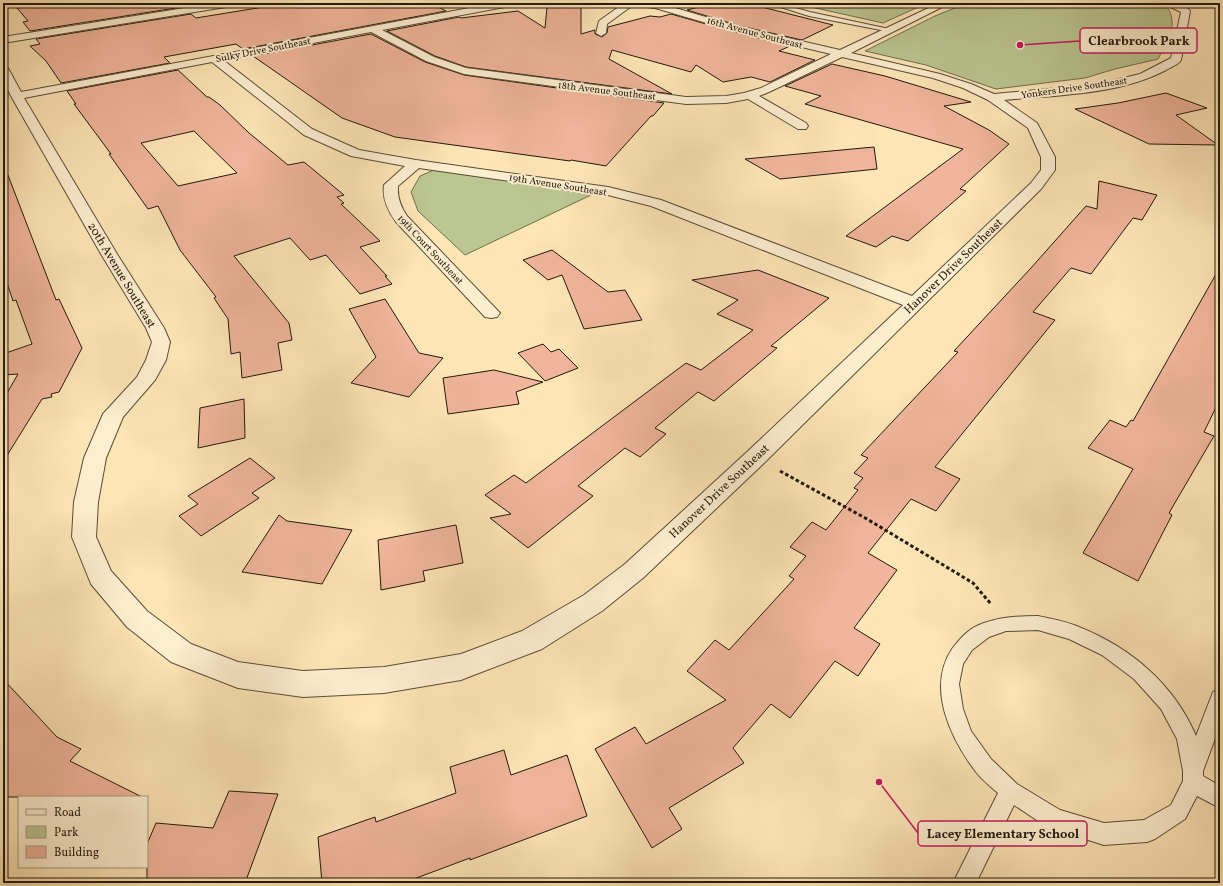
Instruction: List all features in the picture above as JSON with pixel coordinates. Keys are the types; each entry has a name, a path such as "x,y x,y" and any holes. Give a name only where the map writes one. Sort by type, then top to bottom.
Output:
{"street":[{"path":"3,40 232,3"},
{"name":"Sulky Drive Southeast","path":"17,96 510,3"},
{"path":"601,33 602,23 630,3"},
{"name":"16th Avenue Southeast","path":"636,3 668,8 737,29 842,53"},
{"name":"18th Avenue Southeast","path":"371,28 430,59 464,71 677,99 725,101 751,96 946,3"},
{"name":"Yonkers Drive Southeast","path":"992,98 1132,80 1157,71 1176,60 1186,11 1182,8 1166,3"},
{"name":"Hanover Drive Southeast","path":"100,577 137,619 181,653 238,675 303,684 384,680 461,667 532,640 593,602 634,571 754,458 914,302 1036,186 1048,170 1048,157 1033,126 992,98 967,86 936,76 842,53"},
{"name":"19th Avenue Southeast","path":"213,58 308,132 356,153 416,164 608,191 656,203 914,302"},
{"name":"20th Avenue Southeast","path":"3,68 17,96 109,254 155,328 161,342 156,360 146,380 114,414 95,458 86,502 84,537 100,577"},
{"path":"751,96 802,126"},
{"name":"19th Court Southeast","path":"416,164 391,184 390,192 394,208 401,219 491,313"}],"lane":[{"path":"771,3 809,14 891,30"},
{"path":"1220,698 1193,776 1178,812 1147,831 1104,834 1055,819 1010,791 984,766 964,738 953,710 950,684 954,662 966,644 983,631 1006,624 1038,624 1073,632 1108,649 1141,673 1168,703 1187,737 1193,776 1220,798"},
{"path":"964,883 1010,791"}],"path":[{"path":"754,458 867,519 973,583 1006,624"}],"green space":[{"path":"793,3 927,3 883,23"},
{"path":"967,3 1162,3 1171,14 1172,29 1168,42 1158,59 1085,78 996,89 926,65 865,51 935,16"},
{"path":"436,169 474,173 591,195 465,255 418,211 411,192 420,176"}],"building":[{"path":"25,3 177,3 182,7 30,31 23,22 28,21 17,8 28,6"},
{"path":"288,3 431,3 446,11 243,49 236,44 164,57 170,63 61,83 46,61 30,46 40,44 36,39 191,14 196,18"},
{"path":"713,3 746,3 833,25 802,40 740,26 687,10"},
{"path":"547,7 581,7 581,34 595,30 595,34 602,37 607,33 608,27 650,16 660,17 671,14 790,46 779,51 815,60 770,82 751,77 723,82 696,65 691,72 612,50 609,59 672,94 466,67 435,56 387,31 459,17 518,11 545,28"},
{"path":"371,34 425,62 464,75 664,103 606,166 395,137 342,118 253,56"},
{"path":"832,64 885,76 971,102 944,106 989,130 1009,144 960,189 966,191 908,241 892,236 876,247 846,236 963,149 805,104 821,96 785,86"},
{"path":"178,70 207,97 220,105 249,133 288,165 304,162 344,195 337,197 344,203 341,204 380,241 360,247 387,276 385,276 392,284 360,294 326,255 310,260 290,238 234,256 289,323 292,340 278,343 282,370 242,378 240,352 231,354 228,319 214,298 216,297 180,250 158,206 148,209 109,154 111,154 74,104 76,104 67,91","holes":["194,131 237,173 178,186 141,143"]},
{"path":"1166,93 1207,108 1176,115 1218,145 1149,144 1075,109 1118,103"},
{"path":"874,147 877,169 780,179 745,159"},
{"path":"3,170 6,170 56,300 59,299 82,348 59,392 51,394 52,397 42,399 3,462 3,400 18,374 3,375 3,354 32,344 16,300 13,301 3,271"},
{"path":"1099,181 1157,195 1142,220 1133,218 1091,274 1071,268 1033,312 1055,320 935,467 960,479 936,511 911,499 868,553 897,570 854,628 880,644 858,676 835,661 790,718 771,704 733,748 744,763 669,808 682,829 652,848 595,749 635,727 646,744 726,700 687,671 715,640 729,650 794,579 789,576 806,556 790,547 812,522 826,530 858,490 854,488 863,478 854,473 868,458 861,455 958,352 954,351 1086,206 1097,209"},
{"path":"552,250 608,292 625,290 642,320 584,329 562,275 548,280 523,260"},
{"path":"1220,267 1220,399 1204,432 1214,436 1169,513 1172,515 1138,581 1083,553 1133,469 1088,448 1110,420 1126,427 1131,420 1133,421"},
{"path":"758,270 829,298 771,346 777,348 714,401 698,392 655,428 666,434 640,457 625,448 578,486 593,496 528,548 490,518 511,514 485,495 514,475 526,483 686,363 701,370 753,330 717,314 738,300 692,280"},
{"path":"385,299 419,353 443,358 409,397 351,383 376,357 349,309"},
{"path":"543,344 551,352 559,349 578,368 545,381 518,353"},
{"path":"494,370 543,382 516,392 519,404 448,414 443,378"},
{"path":"244,399 245,438 198,448 200,408"},
{"path":"250,458 275,478 252,493 259,498 201,536 179,516 198,504 188,496"},
{"path":"279,515 287,521 352,530 322,584 242,572"},
{"path":"456,525 463,563 423,571 425,581 381,590 378,540"},
{"path":"3,679 57,737 81,749 70,761 140,796 18,796 3,797"},
{"path":"504,750 511,775 567,755 587,816 470,860 470,858 403,883 322,883 318,837 375,817 376,822 456,793 450,767"},
{"path":"229,791 278,794 245,883 147,883 148,842 156,823 213,828"}],"place":[{"name":"Clearbrook Park","path":"1020,45"},
{"name":"Lacey Elementary School","path":"879,782"}]}
